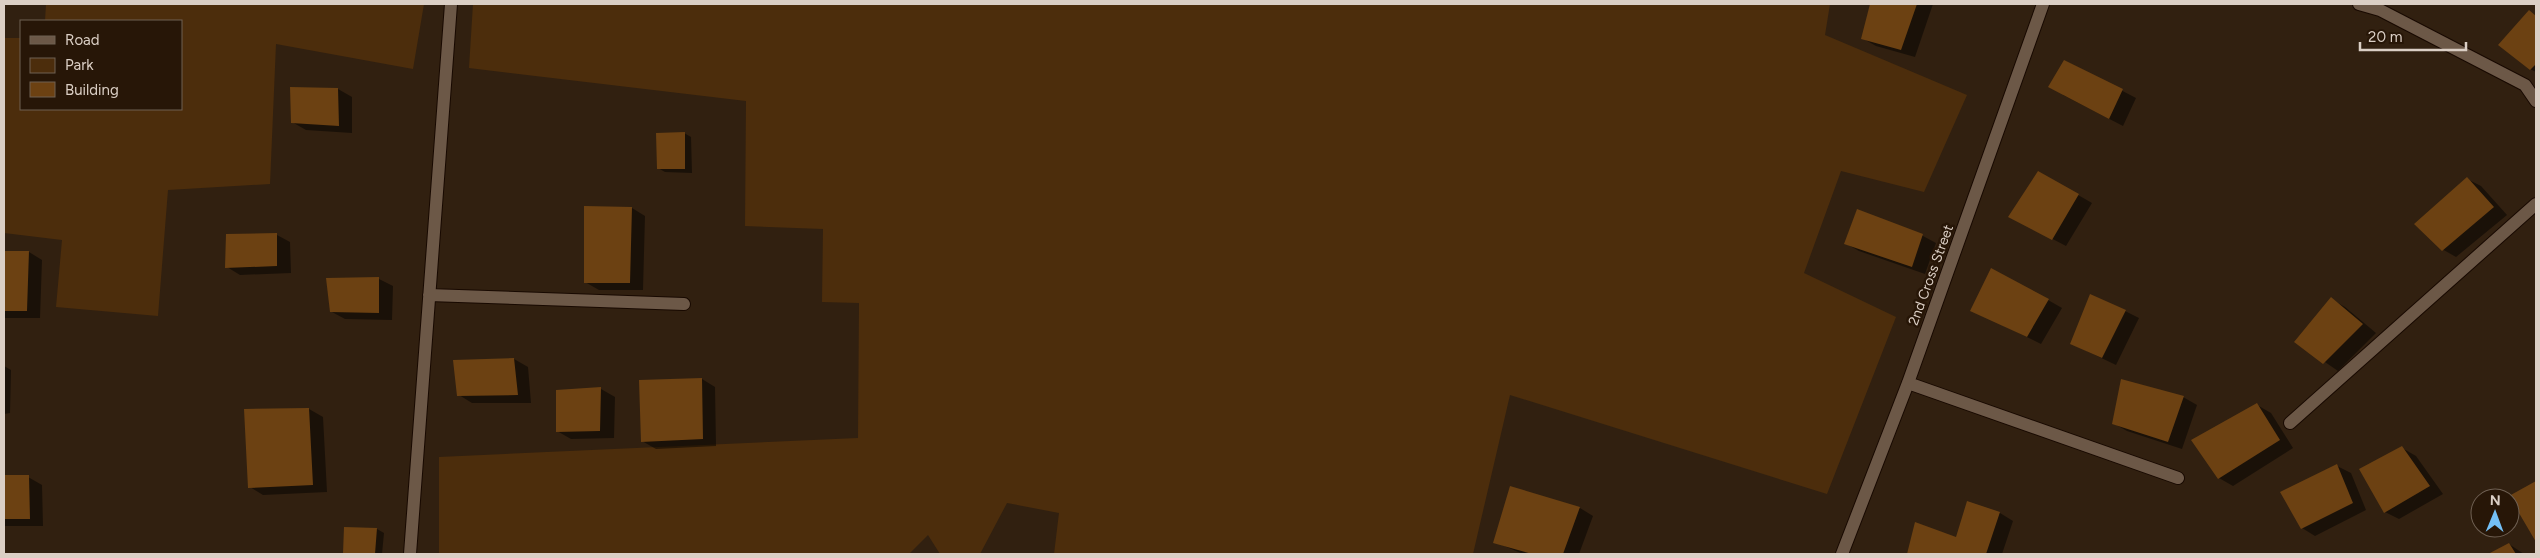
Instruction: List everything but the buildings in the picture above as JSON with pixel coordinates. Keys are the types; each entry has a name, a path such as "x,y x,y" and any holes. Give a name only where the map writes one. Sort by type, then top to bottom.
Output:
{"street":[{"path":"410,554 451,4"},
{"name":"2nd Cross Street","path":"1842,554 1908,383 2043,4"},
{"path":"2359,4 2382,7 2525,85 2536,101"},
{"path":"2290,423 2536,204"},
{"path":"429,295 684,304"},
{"path":"1908,383 2178,478"}],"green space":[{"path":"46,4 424,4 413,69 276,44 270,184 168,190 158,316 56,307 62,240 4,233 4,38 20,38 20,110 182,110 182,20 45,20"},
{"path":"473,4 1830,4 1825,35 1967,95 1924,192 1841,171 1804,273 1896,317 1827,494 1510,395 1473,554 1054,554 1059,513 1007,503 980,554 940,554 928,535 909,554 439,554 439,457 858,438 859,303 822,302 823,229 745,226 746,101 469,68"}]}
